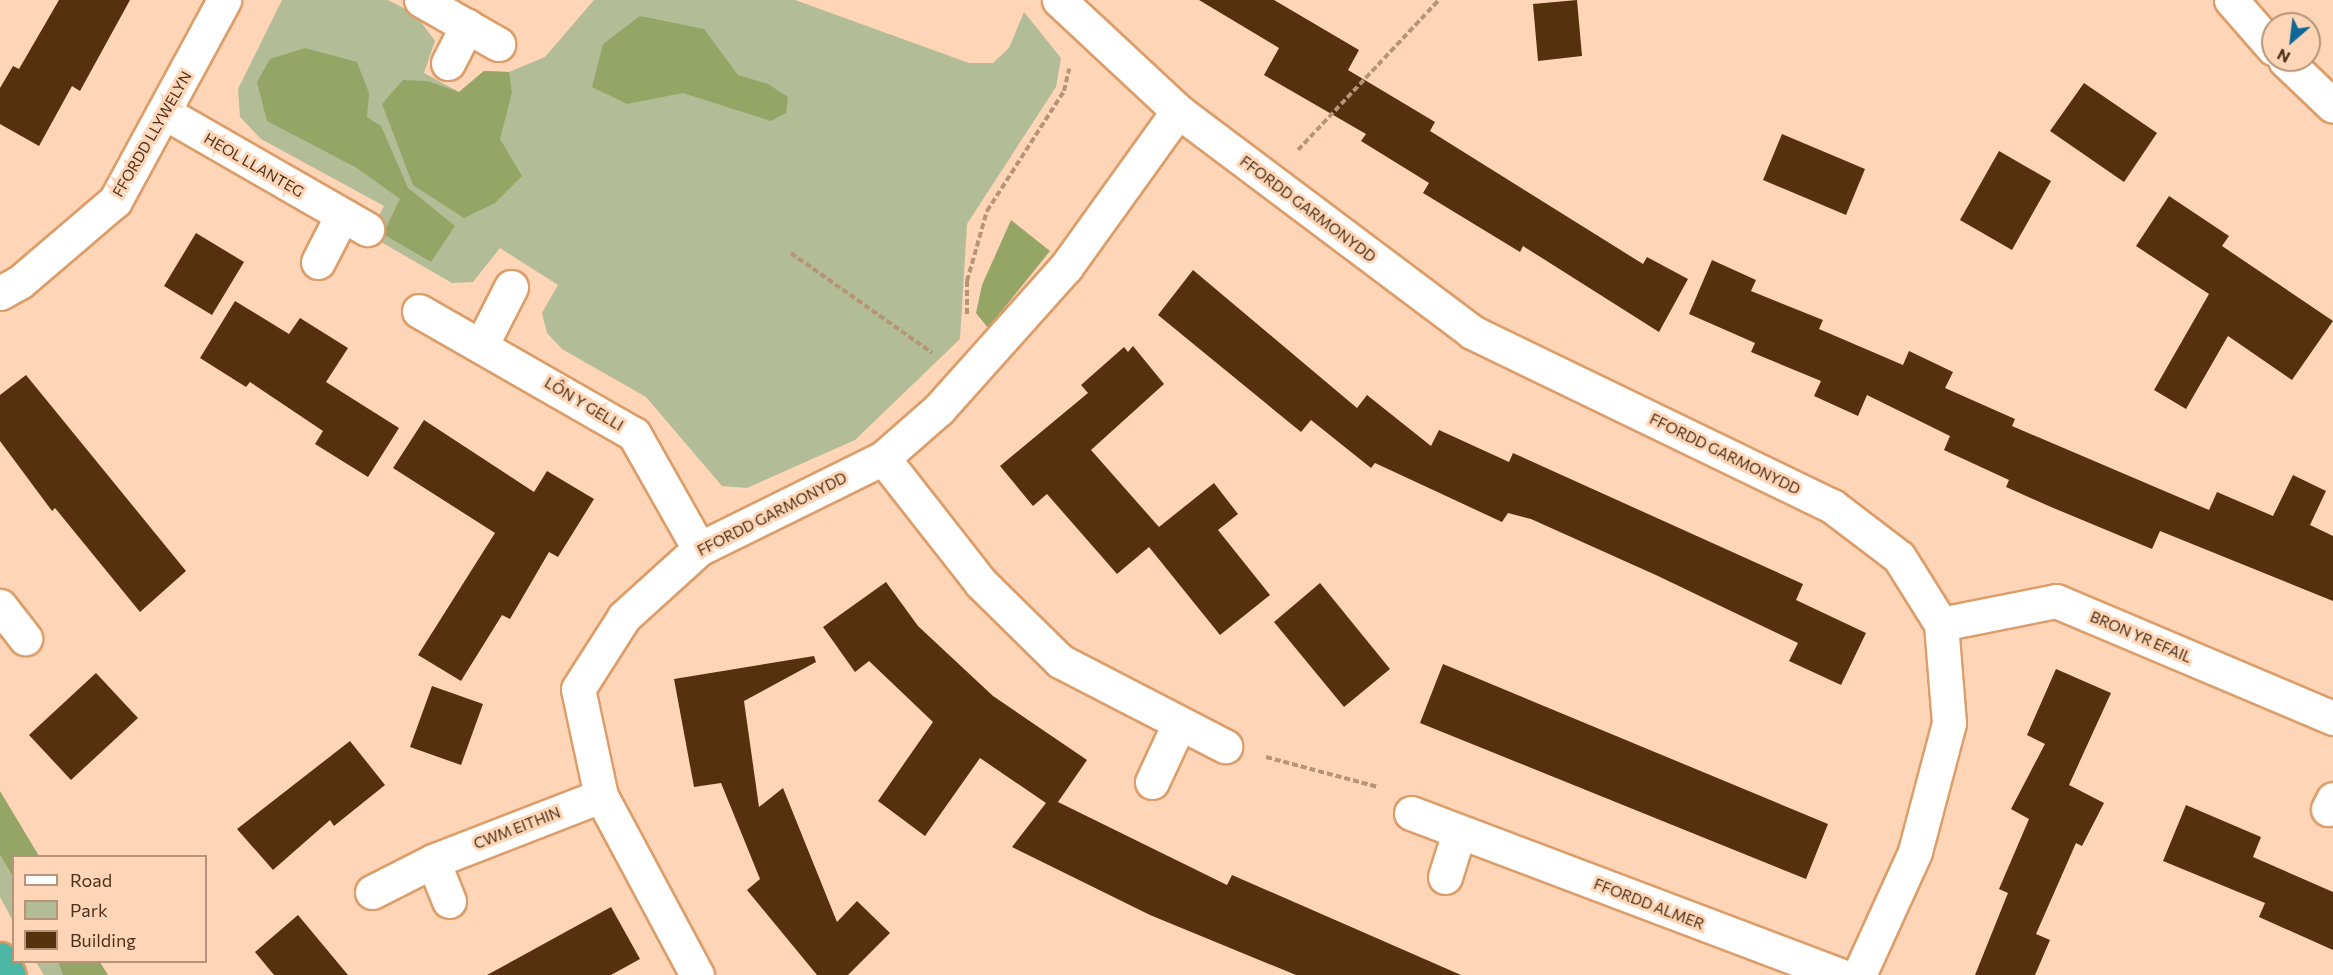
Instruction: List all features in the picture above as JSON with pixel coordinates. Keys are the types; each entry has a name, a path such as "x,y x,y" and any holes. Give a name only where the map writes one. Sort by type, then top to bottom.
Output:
{"highway":[{"path":"0,959 9,975"}],"street":[{"name":"FFORDD LLYWELYN","path":"0,293 20,282 115,201 166,114 225,0"},
{"path":"421,0 498,44"},
{"path":"2231,0 2261,34"},
{"name":"FFORDD GARMONYDD","path":"1062,2 1178,111 1472,332 1832,506 1899,557 1941,624 1949,723 1915,852 1859,975"},
{"path":"448,63 467,26"},
{"path":"2298,72 2333,106"},
{"name":"FFORDD GARMONYDD","path":"697,975 601,795 578,689 624,616 699,549 883,458 967,378 1066,267 1178,111"},
{"name":"HEOL LLANTEG","path":"166,114 355,222 318,261"},
{"path":"482,344 512,287"},
{"name":"LÔN Y GELLI","path":"419,310 482,344 634,434 699,549"},
{"path":"883,458 981,583 1060,661 1178,726 1225,746"},
{"name":"BRON YR EFAIL","path":"1941,624 2056,601 2333,718"},
{"path":"0,608 25,638"},
{"path":"1152,782 1178,726"},
{"name":"CWM EITHIN","path":"372,892 432,861 601,795"},
{"name":"FFORDD ALMER","path":"1411,813 1839,975"},
{"path":"1445,877 1459,832"},
{"path":"432,861 449,901"}],"path":[{"path":"1270,181 1439,0"},
{"path":"967,378 967,281 987,211 1064,91 1074,50 1062,2"},
{"path":"791,253 967,378"},
{"path":"1225,746 1397,792 1411,813"}],"green space":[{"path":"282,0 388,0 415,14 435,41 424,73 459,92 484,71 509,72 545,57 594,0 795,0 969,63 993,63 1009,48 1024,12 1061,58 1056,87 967,224 960,339 855,440 747,488 722,486 646,397 562,349 547,333 542,313 558,285 500,248 473,282 452,283 369,235 384,206 261,139 240,117 238,89"},
{"path":"640,16 704,29 738,75 768,84 788,97 786,113 771,121 683,93 627,104 592,87 603,44"},
{"path":"305,48 357,62 369,93 367,117 381,126 408,188 455,226 431,262 383,234 400,199 357,168 267,121 257,82 270,59"},
{"path":"484,71 509,72 512,92 500,139 522,176 495,203 464,218 413,185 382,104 403,80 427,81 459,92"},
{"path":"1011,220 1050,251 988,328 976,313 982,285"},
{"path":"0,791 38,855 12,855 12,875 0,855"},
{"path":"0,855 12,875 12,919 0,897"},
{"path":"37,963 58,963 63,975 44,975"},
{"path":"58,963 101,963 108,975 63,975"}],"building":[{"path":"59,0 130,0 80,91 72,86 39,146 0,124 0,88 13,66 19,69"},
{"path":"1199,0 1274,0 1359,50 1348,70 1435,122 1430,131 1643,264 1647,257 1688,279 1659,332 1523,246 1520,252 1423,193 1429,183 1361,141 1366,134 1264,75 1279,48"},
{"path":"1577,0 1582,56 1538,61 1533,4"},
{"path":"2084,83 2157,133 2124,182 2050,131"},
{"path":"1782,134 1865,169 1846,215 1763,180"},
{"path":"1999,151 2051,181 2012,250 1960,220"},
{"path":"2169,196 2229,236 2222,246 2333,321 2292,380 2228,336 2186,409 2154,390 2209,294 2136,246"},
{"path":"196,233 244,262 212,315 164,286"},
{"path":"1712,260 1756,280 1751,291 1823,320 1819,329 1903,365 1909,351 1953,372 1945,388 2015,419 2012,426 2209,510 2217,492 2273,516 2293,475 2326,491 2310,525 2333,536 2333,601 2160,531 2152,549 2051,507 2006,487 2009,480 1944,450 1950,436 1867,395 1858,416 1814,396 1821,381 1751,352 1755,343 1689,314"},
{"path":"1193,270 1357,408 1367,395 1431,446 1439,430 1509,462 1513,453 1803,584 1796,600 1866,633 1841,685 1789,661 1798,643 1658,576 1531,519 1508,513 1502,522 1375,463 1371,468 1311,420 1301,432 1158,315"},
{"path":"235,301 289,334 300,318 348,348 326,382 399,428 368,477 315,444 323,431 250,382 246,387 200,358"},
{"path":"1133,346 1164,384 1091,450 1159,527 1214,483 1238,514 1218,530 1270,595 1220,635 1149,547 1117,574 1047,494 1033,506 1000,466 1088,393 1081,385 1124,347 1128,352"},
{"path":"26,375 186,571 140,612 55,508 52,511 0,441 0,395"},
{"path":"424,420 534,492 547,471 594,499 558,557 549,552 510,619 502,615 461,681 418,655 495,533 393,468"},
{"path":"886,582 918,626 993,696 1087,760 1058,802 1227,885 1232,875 1461,975 1296,975 1150,915 1012,847 1046,803 980,758 925,836 878,801 933,722 869,661 855,672 823,627"},
{"path":"1320,583 1390,669 1344,707 1274,622"},
{"path":"814,656 816,662 744,701 759,807 783,788 837,922 857,901 890,933 848,975 817,975 747,890 760,879 721,783 694,787 674,679"},
{"path":"1443,664 1828,824 1806,879 1420,723"},
{"path":"2056,669 2111,693 2069,785 2104,803 2082,846 2076,843 2036,934 2050,940 2035,975 1975,975 2008,893 1999,889 2029,819 2011,809 2045,744 2027,735"},
{"path":"96,673 138,718 71,780 29,735"},
{"path":"432,686 483,704 461,765 410,747"},
{"path":"350,741 385,785 334,826 330,820 273,870 237,829"},
{"path":"2186,805 2261,837 2253,857 2333,892 2333,950 2259,917 2265,903 2163,861"},
{"path":"611,907 640,959 611,975 487,975"},
{"path":"298,915 348,975 274,975 255,952"}]}
